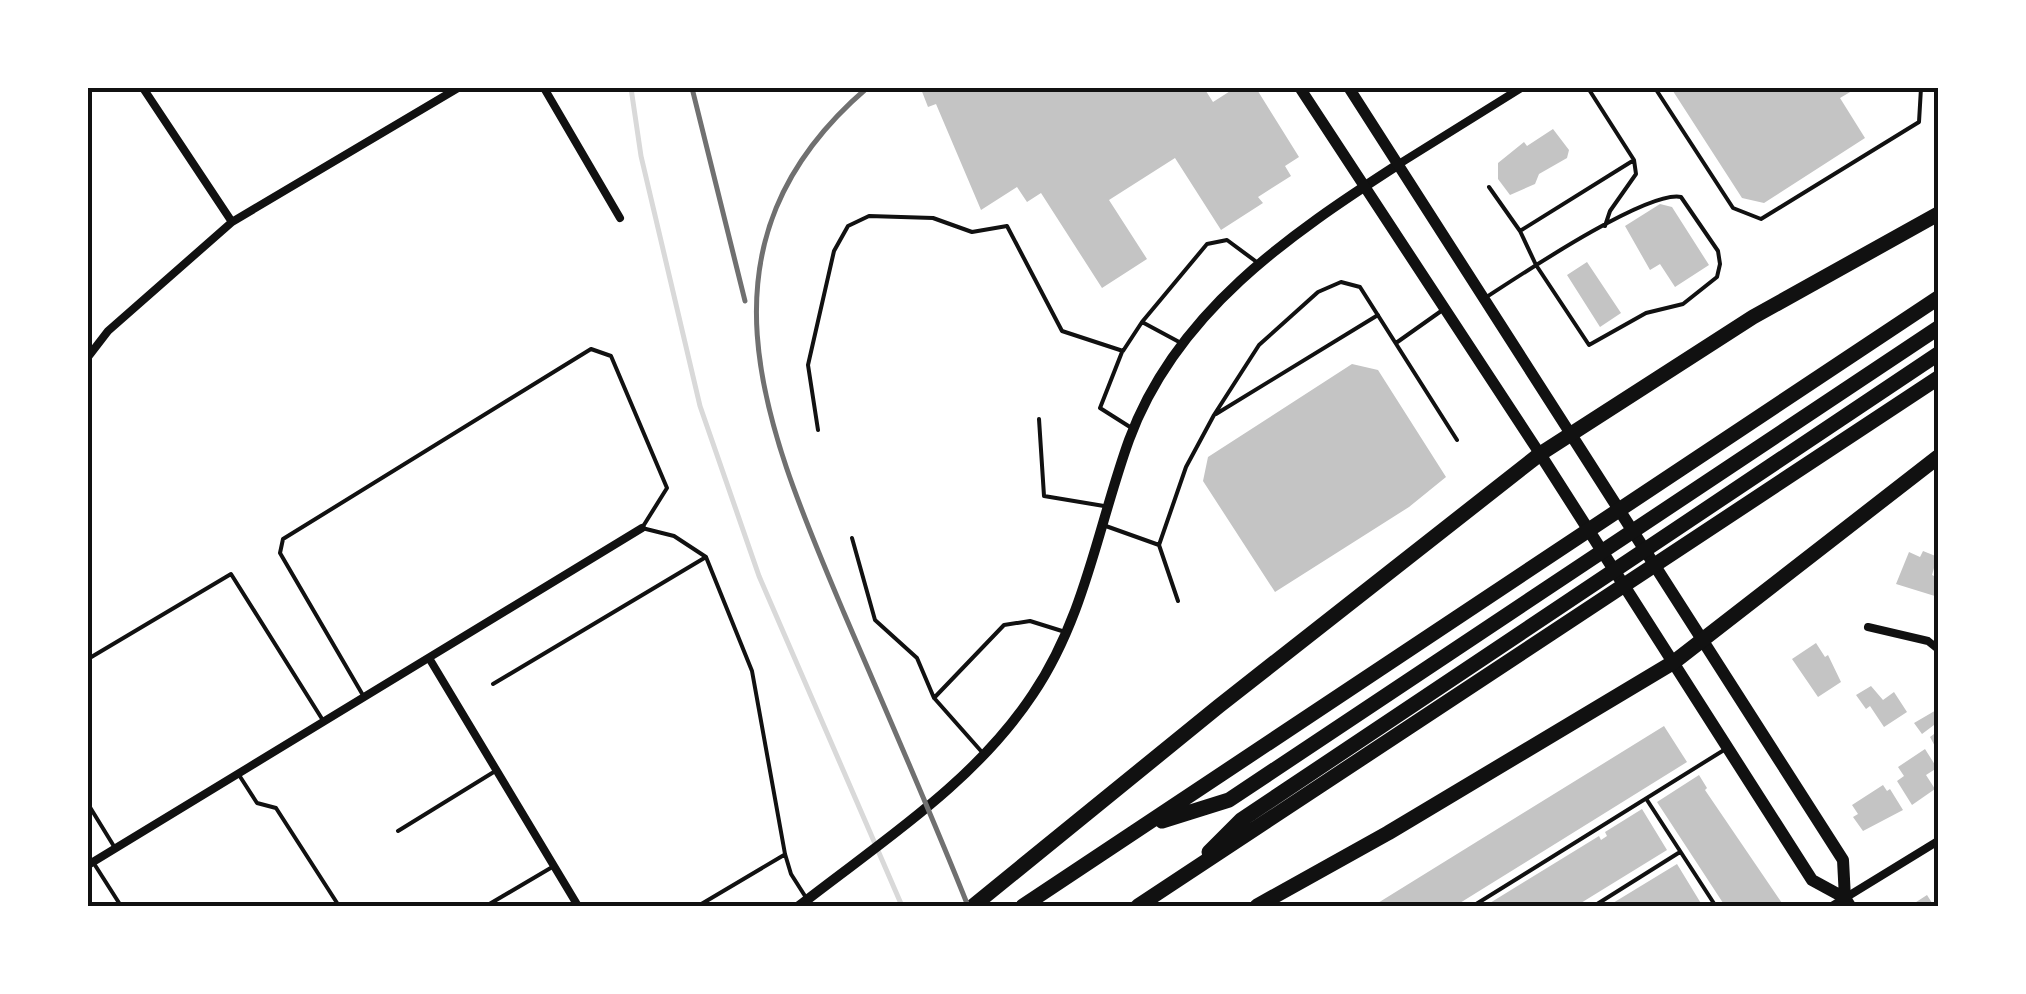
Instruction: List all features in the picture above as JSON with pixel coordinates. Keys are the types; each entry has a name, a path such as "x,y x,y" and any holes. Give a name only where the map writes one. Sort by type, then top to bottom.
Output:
{"highway":[{"path":"972,906 1540,454 1753,318 1938,214"},
{"path":"1028,903 1938,298"},
{"path":"1144,826 1230,800 1938,328"},
{"path":"1185,876 1241,820 1938,354"},
{"path":"1138,906 1938,378"},
{"path":"1257,906 1388,833 1674,662 1938,457"}],"main road":[{"path":"1300,88 1812,880 1848,902"},
{"path":"1348,88 1843,860 1848,902"}],"street":[{"path":"142,88 232,222"},
{"path":"88,357 108,332 232,222 458,88"},
{"path":"544,88 620,218"},
{"path":"803,903 929,806 984,755 1033,694 1079,606 1148,397 1220,297 1296,232 1521,88"},
{"path":"90,863 642,528"},
{"path":"1868,628 1928,641 1938,649"},
{"path":"430,658 574,906"},
{"path":"1832,906 1848,902 1938,841"}],"lane":[{"path":"1588,88 1634,160 1636,174 1610,211 1605,226"},
{"path":"1654,88 1733,208 1762,219 1920,122 1921,88"},
{"path":"1520,231 1634,160"},
{"path":"1485,298 1536,265 1605,226 1671,195 1681,197 1718,252 1716,277 1683,304 1646,313 1589,345 1536,265 1520,231 1489,186"},
{"path":"818,430 808,365 825,284 834,251 848,226 869,216 933,218 972,232 1007,226 1062,331 1123,351"},
{"path":"1134,430 1100,408 1123,351 1142,322 1207,244 1227,240 1258,263"},
{"path":"1178,601 1159,546 1186,467 1259,345 1318,292 1341,282 1360,287 1458,440"},
{"path":"1396,342 1444,310"},
{"path":"1214,415 1378,315"},
{"path":"1142,322 1183,344"},
{"path":"364,697 280,553 283,538 591,350 611,356 667,488 642,528 674,536 706,557 752,671 785,854 803,903"},
{"path":"1039,419 1044,496 1109,507"},
{"path":"1103,525 1159,546"},
{"path":"852,538 875,620 917,658 934,698 984,755"},
{"path":"494,684 706,557"},
{"path":"88,659 231,574 324,722"},
{"path":"934,698 1004,625 1030,621 1066,632"},
{"path":"1474,906 1727,748"},
{"path":"398,831 497,770"},
{"path":"238,774 257,803 276,808 340,906"},
{"path":"1646,798 1714,906"},
{"path":"88,804 115,848"},
{"path":"1594,906 1680,852"},
{"path":"698,906 785,854"},
{"path":"90,863 121,906"},
{"path":"486,906 554,866"}],"building":[{"path":"1204,88 1213,102 1235,88 1256,88 1299,157 1285,166 1291,176 1258,197 1263,203 1221,230 1175,158 1109,200 1147,259 1102,288 1041,193 1027,202 1017,187 981,210 936,104 928,107 921,89"},
{"path":"1671,88 1857,88 1840,98 1865,138 1764,203 1742,198"},
{"path":"1553,129 1569,150 1567,158 1539,174 1535,184 1510,195 1498,179 1498,163 1524,142 1527,146"},
{"path":"1660,204 1672,207 1709,265 1675,287 1660,264 1650,270 1625,226"},
{"path":"1587,262 1621,313 1600,327 1567,275"},
{"path":"1352,364 1378,370 1446,477 1409,507 1275,592 1203,481 1208,457"},
{"path":"1923,551 1938,557 1938,570 1934,568 1932,575 1938,578 1938,597 1896,584 1909,552 1920,557"},
{"path":"1816,643 1825,657 1828,655 1841,682 1818,697 1792,659"},
{"path":"1871,686 1883,700 1894,692 1907,712 1884,727 1870,706 1866,709 1856,695"},
{"path":"1938,709 1938,722 1922,734 1914,723"},
{"path":"1664,726 1687,762 1455,906 1373,906"},
{"path":"1938,731 1938,752 1930,737"},
{"path":"1925,749 1937,768 1926,775 1935,789 1912,805 1897,781 1904,776 1898,767"},
{"path":"1699,775 1705,790 1784,906 1725,906 1657,802"},
{"path":"1883,785 1903,810 1863,831 1853,817 1858,814 1852,805"},
{"path":"1642,809 1667,850 1576,906 1485,906 1599,836 1601,840 1607,836 1605,832"},
{"path":"1677,864 1702,905 1608,906"},
{"path":"1927,895 1934,906 1910,906"}],"waterway":[{"path":"631,88 641,156 700,406 759,576 902,906"}],"railway":[{"path":"692,88 745,301"},
{"path":"867,88 810,148 775,210 759,274 758,340 769,407 789,475 968,906"}]}
